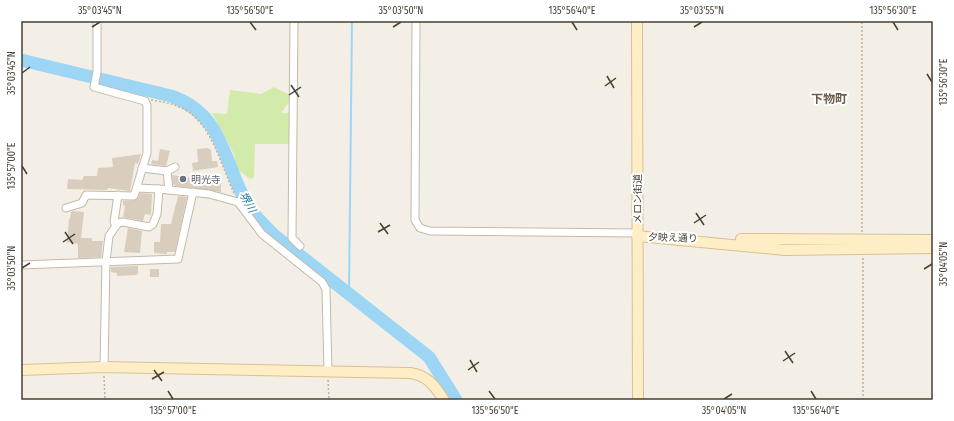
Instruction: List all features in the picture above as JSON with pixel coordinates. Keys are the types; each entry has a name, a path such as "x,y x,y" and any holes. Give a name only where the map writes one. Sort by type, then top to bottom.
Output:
{"street":[{"path":"66,208 82,203 86,195 134,196 147,153 147,104 145,101 94,87 97,72 97,21"},
{"path":"294,21 292,238 300,246"},
{"path":"416,21 415,220 420,228 430,231 637,235"},
{"name":"メロン街道","path":"637,21 638,400"},
{"path":"142,168 167,171 175,167"},
{"path":"167,171 168,190"},
{"path":"137,188 209,194 238,202 262,234 322,282 326,289 328,371"},
{"path":"104,367 106,261 109,236 118,223 123,222 149,227 153,224 157,214 159,189"},
{"path":"21,264 178,259 193,192"},
{"path":"116,226 114,222 118,195"},
{"name":"夕映え通り","path":"637,235 933,248"},
{"name":"夕映え通り","path":"862,245 933,240"},
{"path":"21,370 104,367 396,372 420,374 433,383 444,400"}],"path":[{"path":"862,21 863,400"},
{"path":"145,101 148,99 175,105 186,110 199,121 208,134 238,202"},
{"path":"104,367 105,400"},
{"path":"328,371 329,400"}],"green space":[{"path":"274,87 290,95 290,101 281,113 291,113 290,144 255,144 254,177 250,179 236,168 234,154 212,113 227,114 230,90 261,94"}],"building":[{"path":"208,148 211,150 212,161 217,161 218,167 193,171 192,163 198,162 197,149"},
{"path":"160,149 170,151 166,166 151,164 152,160 158,161"},
{"path":"141,154 138,164 135,163 130,191 108,188 107,190 67,189 68,179 82,180 84,176 97,176 98,168 113,167 112,158"},
{"path":"172,175 219,182 221,184 221,192 176,186 173,184"},
{"path":"140,193 152,194 151,215 145,214 143,221 123,217 125,206 123,205 123,201 137,200"},
{"path":"178,196 187,197 175,252 167,252 167,254 154,253 154,242 160,242 161,224 171,224"},
{"path":"71,212 84,212 81,238 92,238 92,241 103,241 101,257 78,258 78,244 67,242 69,219"},
{"path":"128,228 142,231 140,253 124,252"},
{"path":"138,266 138,274 136,275 117,276 117,273 111,272 111,267"},
{"path":"150,269 159,269 159,277 150,277"}],"waterway":[{"path":"349,294 352,21"},
{"name":"堺川","path":"21,60 171,96 188,104 201,114 212,126 226,155 238,186 246,202 259,220 274,235 429,357 456,400"}],"place":[{"name":"明光寺","path":"183,179"}],"district":[{"name":"下物町","path":"829,99"}]}
